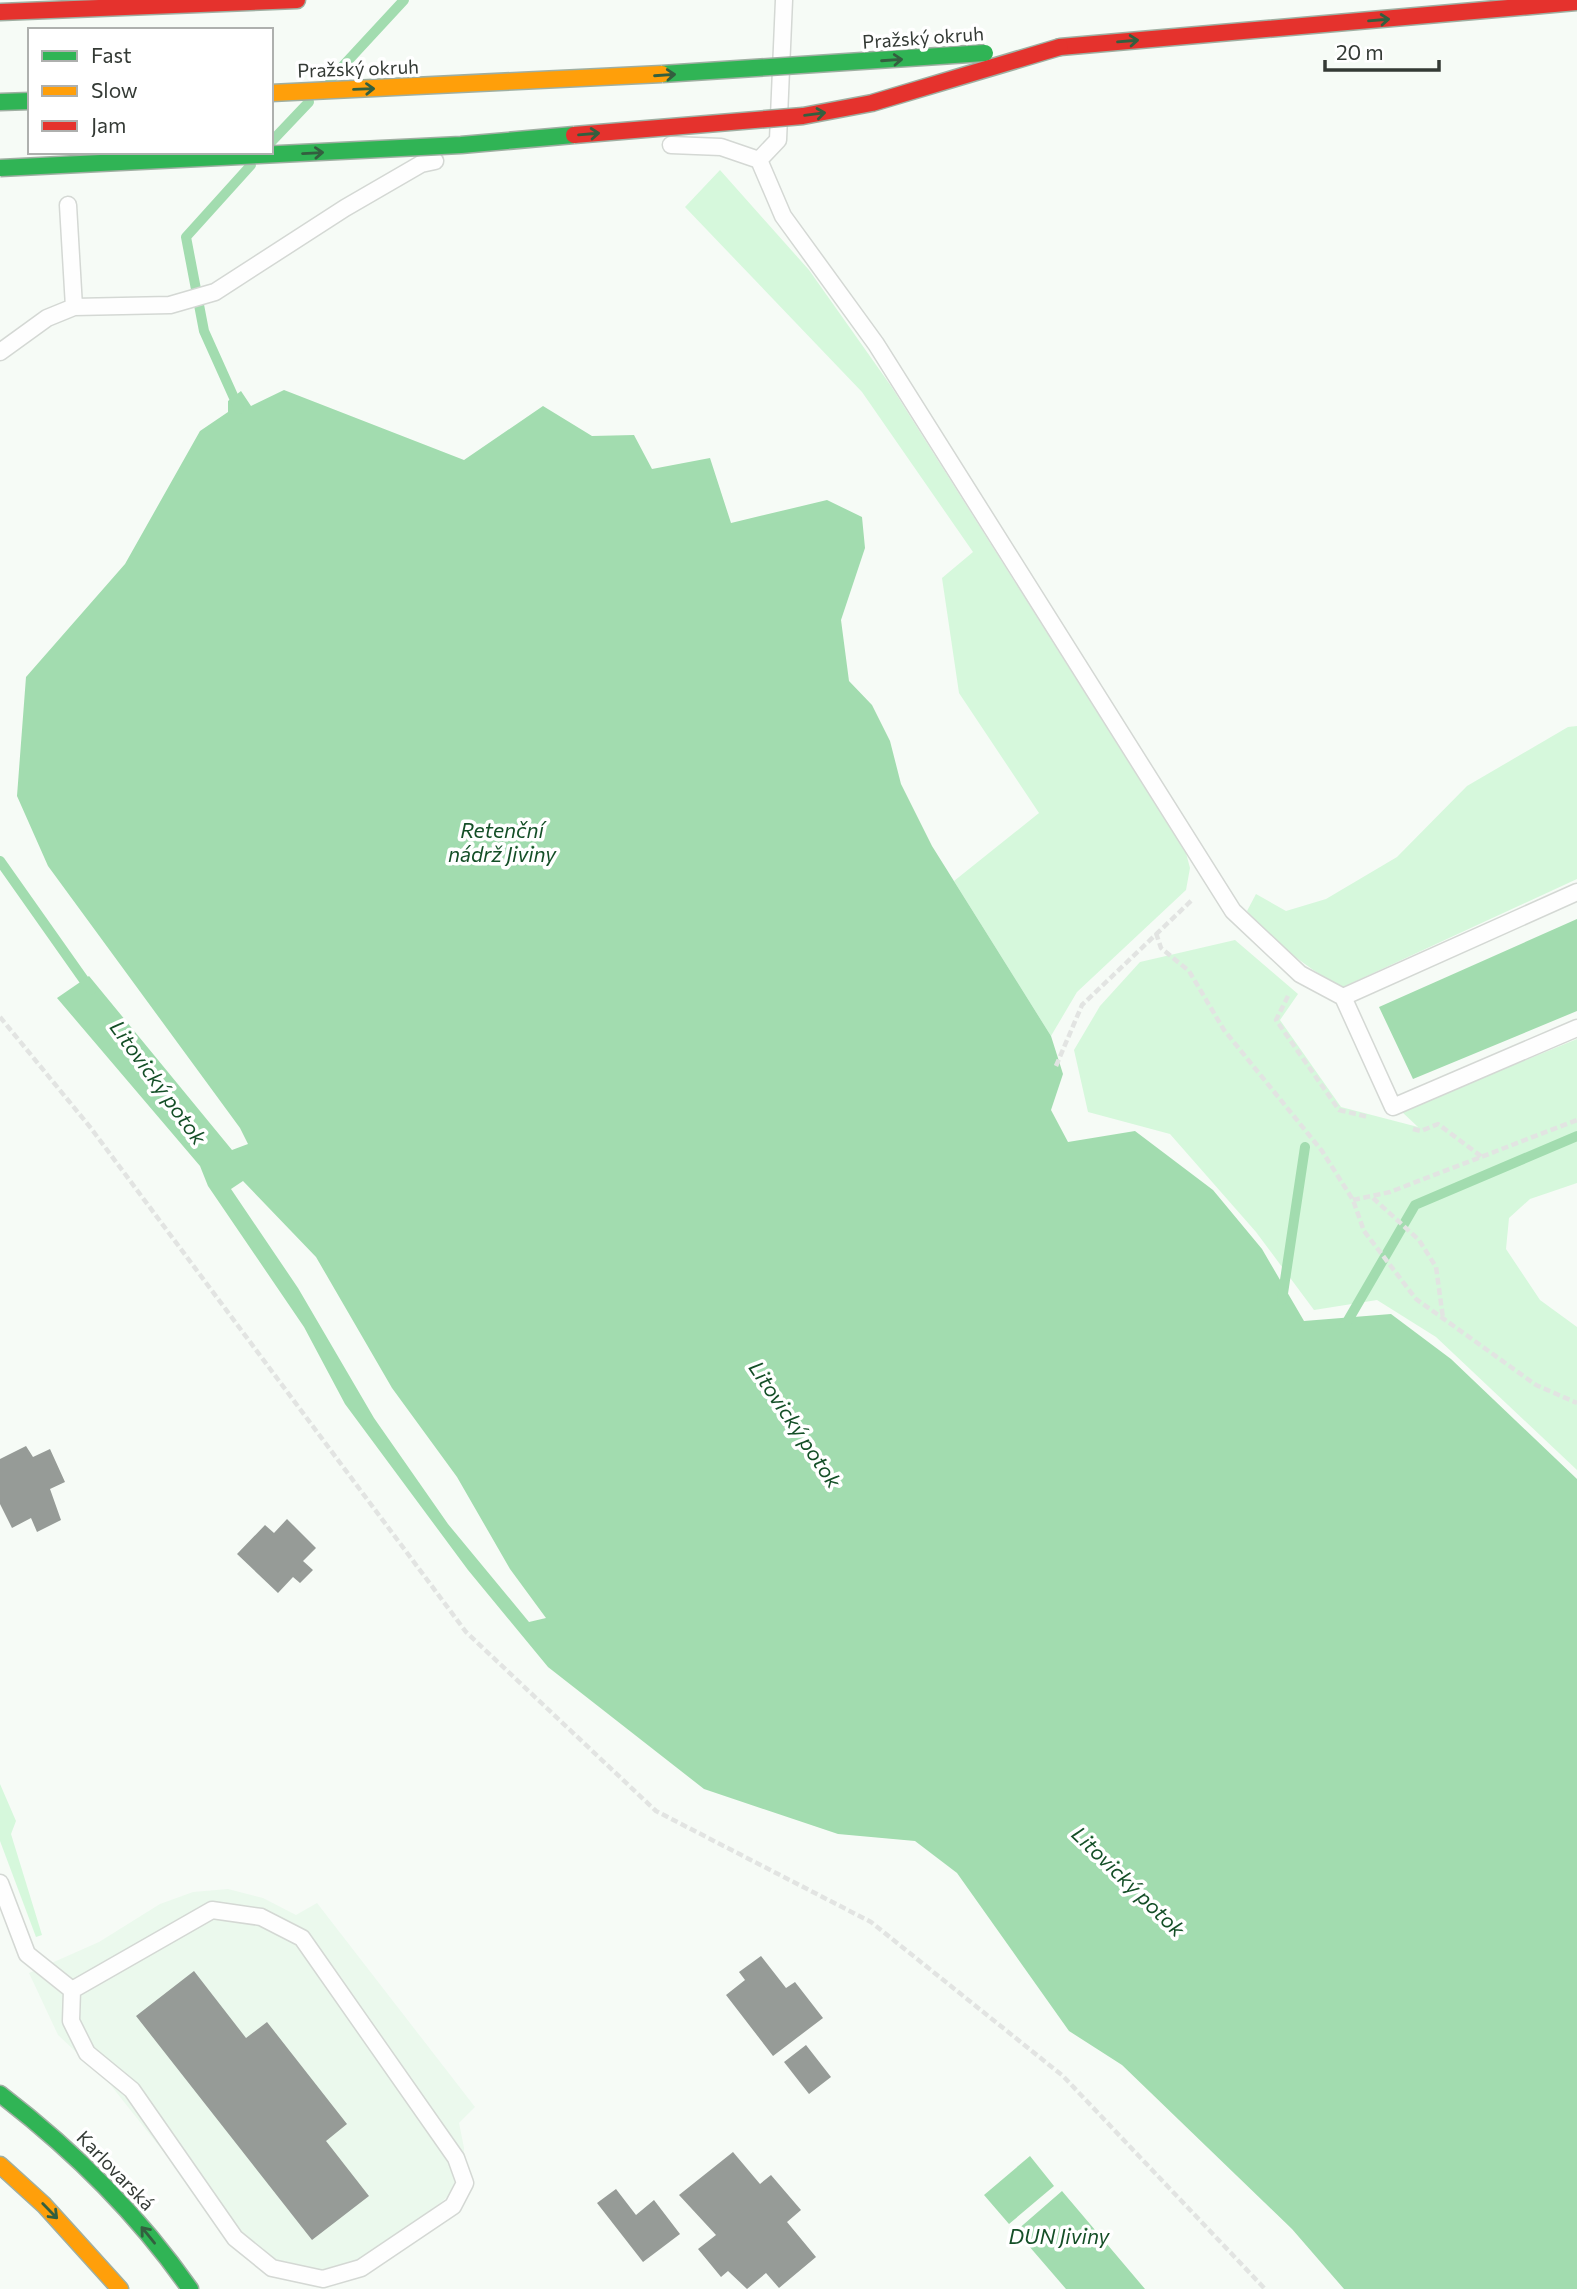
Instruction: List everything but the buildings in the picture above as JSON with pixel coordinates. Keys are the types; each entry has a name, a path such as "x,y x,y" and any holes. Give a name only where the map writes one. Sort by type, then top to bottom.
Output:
{"main road":[{"path":"61,0 148,7"},
{"path":"0,12 297,0"},
{"name":"Pražský okruh","path":"273,93 600,79 1060,47 1577,2"},
{"path":"0,168 461,145 803,116 872,103 1060,47"},
{"path":"0,102 28,101"},
{"name":"Karlovarská","path":"0,2094 44,2128 110,2191 145,2230 190,2289"},
{"path":"0,2165 44,2205 120,2289"}],"lane":[{"path":"759,160 779,140 784,0"},
{"path":"0,352 47,318 74,307 170,305 215,292 345,208 421,164 487,154 682,144 721,147 759,160 783,216 876,344 1233,911 1300,974 1343,997 1393,1107 1577,1027"},
{"path":"68,205 74,307"},
{"path":"1343,997 1577,891"},
{"path":"0,1883 27,1954 72,1990"},
{"path":"212,1910 261,1917 302,1938 456,2158 465,2183 453,2206 361,2268 323,2279 272,2268 235,2238 132,2090 87,2053 71,2021 72,1990 212,1910"}],"path":[{"path":"1056,1066 1083,1005 1213,880"},
{"path":"1156,933 1161,948 1189,971 1224,1030 1322,1151 1353,1200 1364,1231 1416,1299 1536,1385 1577,1403"},
{"path":"0,1017 90,1127 466,1632 656,1811 871,1922 1063,2077 1265,2289"},
{"path":"1353,1200 1372,1198 1577,1120"},
{"path":"1372,1198 1419,1240 1436,1267 1444,1319"}],"shaded area":[{"path":"720,170 809,270 891,386 1186,853 1190,868 1186,890 1077,992 1051,1036 954,881 1039,813 959,693 942,578 973,552 862,392 685,207"},
{"path":"1577,726 1577,879 1343,987 1292,954 1247,911 1256,894 1286,911 1326,899 1397,857 1467,786 1568,727"},
{"path":"1235,940 1298,994 1280,1020 1341,1107 1418,1127 1401,1111 1577,1039 1577,1183 1530,1199 1509,1218 1506,1249 1540,1300 1577,1327 1577,1470 1436,1337 1377,1300 1314,1310 1256,1232 1170,1134 1088,1112 1074,1050 1100,1006 1140,962"},
{"path":"0,1784 16,1821 11,1834 42,1935 36,1937 0,1841"},
{"path":"228,1889 263,1898 296,1915 317,1903 475,2107 459,2123 464,2148 463,2173 451,2194 370,2261 300,2280 276,2278 255,2267 109,2083 58,2035 29,1973 99,1942 160,1904 193,1892"}],"water":[{"name":"Retenční nádrž Jiviny","path":"284,390 464,460 543,406 592,436 634,435 652,469 710,458 731,523 827,500 862,517 865,548 841,620 849,681 872,705 890,741 901,784 932,846 1051,1036 1063,1074 1051,1110 1068,1142 1135,1131 1213,1190 1262,1249 1304,1321 1391,1314 1451,1359 1577,1479 1577,2289 1344,2289 1292,2229 1122,2065 1069,2031 957,1873 915,1841 838,1834 704,1789 548,1667 468,1570 345,1404 304,1327 208,1186 200,1166 57,998 89,976 232,1150 248,1144 240,1128 48,866 17,796 26,677 125,564 200,431 228,412 228,401 241,391 251,406","holes":["243,1181 316,1257 392,1388 457,1477 510,1569 546,1618 529,1622 448,1524 374,1418 298,1288 231,1189"]},
{"path":"1577,919 1577,1011 1413,1079 1379,1007"},
{"path":"1030,2156 1054,2186 1009,2224 984,2195"},
{"name":"DUN Jiviny","path":"1062,2191 1145,2289 1066,2289 1016,2231"}],"waterway":[{"path":"330,80 404,0"},
{"path":"273,140 309,102"},
{"path":"239,409 204,331 186,237 251,165"},
{"name":"Litovický potok","path":"0,861 91,990"},
{"path":"1343,1329 1415,1205 1577,1136"},
{"path":"1282,1300 1305,1147"}],"traffic: fast":[{"path":"662,74 985,53"},
{"path":"0,102 28,101"},
{"path":"0,168 461,145 574,135"},
{"path":"0,2094 53,2137 102,2184 148,2234 190,2289"}],"traffic: slow":[{"path":"273,93 662,74"},
{"path":"0,2165 44,2205 120,2289"}],"traffic: jam":[{"path":"0,12 297,0"},
{"path":"1060,47 1577,2"},
{"path":"574,135 803,116 872,103 1060,47"}]}
